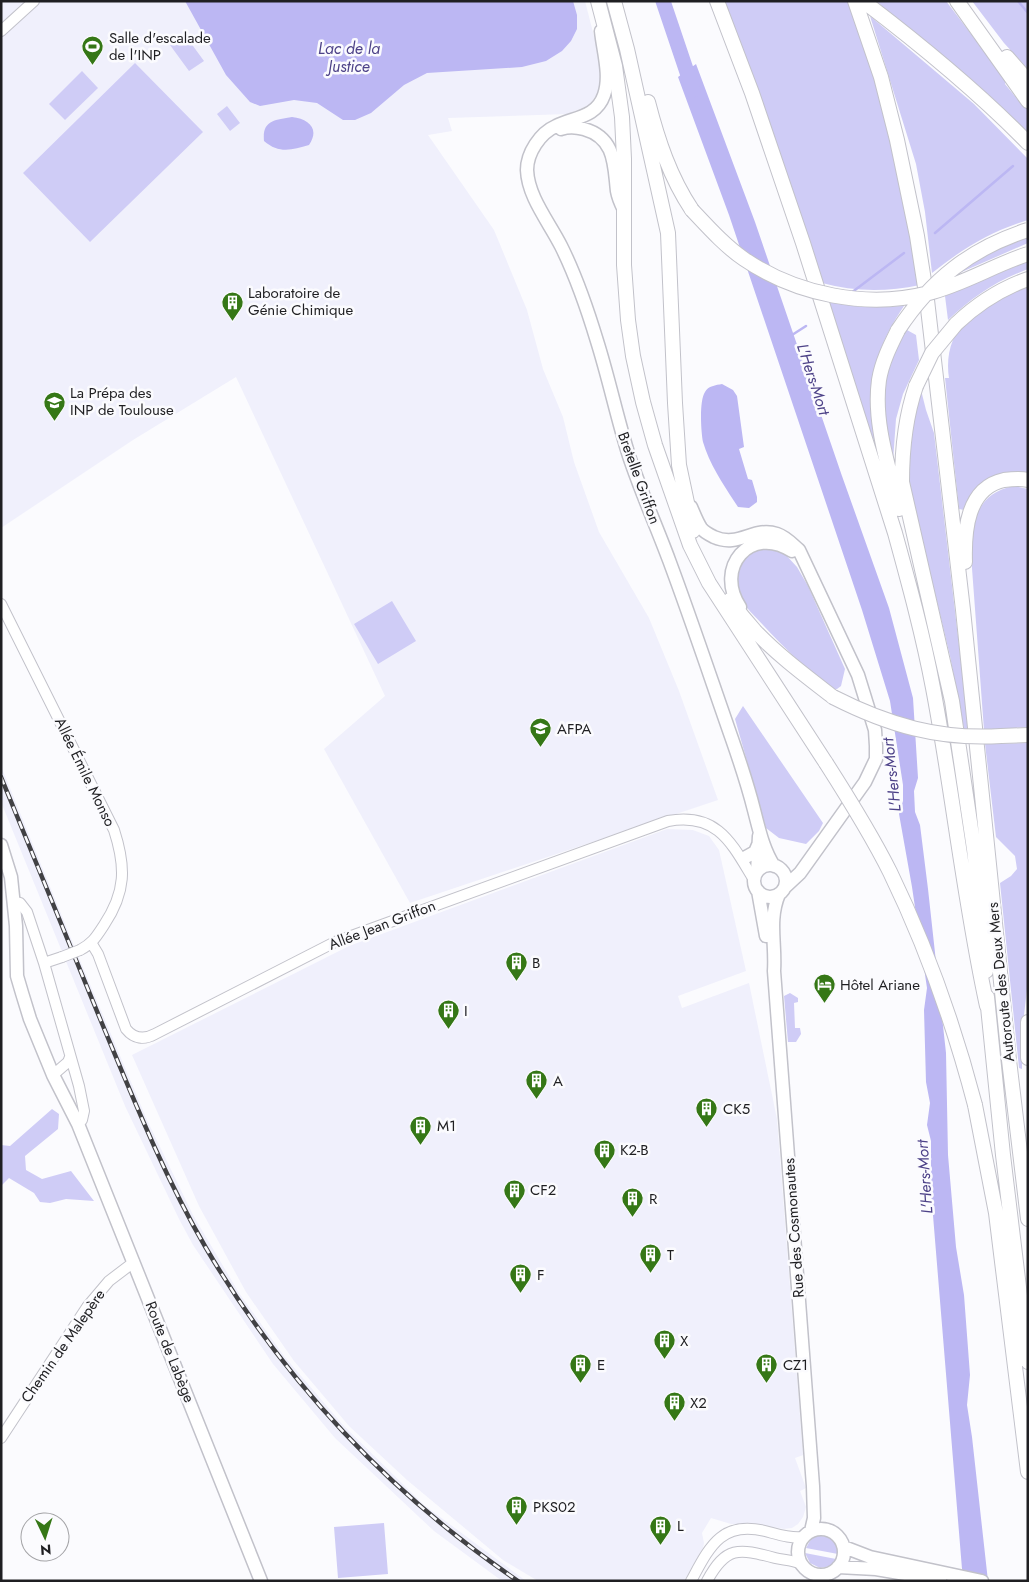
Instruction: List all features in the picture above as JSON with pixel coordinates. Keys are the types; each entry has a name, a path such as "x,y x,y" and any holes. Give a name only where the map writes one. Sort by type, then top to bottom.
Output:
{"highway":[{"path":"598,1 610,41 619,90 624,159 624,265 628,320 633,356 655,445 690,545 709,582 826,763 868,832 907,909 957,1040 975,1105 996,1213 1028,1472"},
{"path":"615,1 633,47 661,146 675,182 692,210 728,246 762,270 785,282 808,290 843,298 881,300 930,293 962,282 1028,254"},
{"path":"615,1 668,233 679,456 690,522 697,544 730,601 755,630 794,667 833,697"},
{"path":"717,1 752,93 803,243 906,574 933,687 975,948 987,1006"},
{"path":"855,1 881,77 897,140 917,236 936,378 963,610"},
{"path":"863,1 965,84 1028,143"},
{"path":"958,1 968,8 1028,81"},
{"path":"958,1 1028,101"},
{"path":"925,577 911,553 884,450 879,419 878,395 886,357 898,330 925,292 960,263 988,245 1028,230"},
{"path":"1028,279 1000,290 969,312 956,324 932,353 916,386 910,404 904,430 902,482 952,701 965,783 985,948 987,1006 1028,1362"},
{"path":"963,610 965,541 971,508 976,499 990,486 1008,480 1028,480"},
{"path":"726,608 752,634 817,690 878,718 918,729 962,736 1028,735"},
{"name":"Autoroute des Deux Mers","path":"963,610 1010,1070 1028,1219"},
{"path":"1028,1022 1028,1058"}],"main road":[{"name":"Bretelle Griffon","path":"598,1 606,71 604,96 598,107 590,114 555,126 536,143 530,152 527,163 529,185 561,246 586,307 604,363 629,455 669,561 733,743 759,831 770,860 763,872"},
{"path":"546,133 566,127 590,131 600,136 612,154 616,168 617,193 624,211"},
{"path":"686,498 702,529 710,535 730,542 765,532 777,534 790,541 799,550 858,675 875,730 876,759 865,782 810,856 800,873 782,891 770,897 763,872"},
{"path":"755,630 734,598 731,588 730,577 734,563 741,553 752,546 766,542 781,545 794,553 811,574"},
{"name":"Bretelle Griffon","path":"759,831 758,845 763,872"},
{"name":"Route de Labège","path":"1,845 11,877 17,976 30,1019 53,1075 78,1124 260,1581"},
{"path":"743,856 755,852 758,845"},
{"path":"763,872 804,862 810,856"},
{"path":"763,872 784,874 786,883 782,891"},
{"name":"Rue des Cosmonautes","path":"763,872 763,915 768,959 774,971"},
{"name":"Rue des Cosmonautes","path":"782,891 773,909 772,924 813,1486 814,1518 807,1534"},
{"name":"Rue des Cosmonautes","path":"813,1486 822,1517 830,1530"},
{"path":"817,1529 830,1530 839,1537 844,1547 843,1558 838,1567 833,1571 820,1574 807,1570 801,1564 798,1549 807,1534 817,1529"},
{"path":"844,1547 870,1557 940,1577"},
{"path":"838,1567 876,1569 982,1581"}],"street":[{"path":"1,31 34,1"},
{"name":"Allée Émile Monso","path":"1,604 111,824 119,846 122,863 121,890 110,916 92,944"},
{"name":"Allée Jean Griffon","path":"92,944 98,954 126,1029 132,1035 146,1038 335,942 668,821 688,819 703,822 720,832 743,856 763,872"},
{"name":"Allée Jean Griffon","path":"743,856 763,872"},
{"path":"14,902 20,903 27,912 44,963 83,1104 82,1120 78,1124"},
{"path":"44,963 92,944"},
{"path":"53,1075 68,1062 70,1057"},
{"name":"Chemin de Malepère","path":"1,1438 87,1307 109,1281 134,1262"},
{"path":"691,1581 712,1544 720,1537 735,1530 750,1528 787,1537 807,1534"},
{"path":"707,1581 714,1567 725,1556 732,1553 746,1551 801,1564"}],"shaded area":[{"path":"1,1 585,1 597,48 601,81 596,96 589,105 568,114 448,118 452,131 428,135 494,230 527,310 543,369 563,417 574,462 599,532 649,618 679,691 718,800 410,903 324,749 385,696 236,377 133,440 1,528"},
{"path":"724,1 851,1 869,55 895,151 920,285 871,290 846,288 822,283"},
{"path":"876,1 946,1 1006,80 1005,84 1018,100 1018,95 1028,108 1028,133 936,50"},
{"path":"972,1 1026,1 1028,4 1028,69 1004,43"},
{"path":"870,16 974,104 1028,159 1028,220 1014,224 977,242 954,256 932,273 925,212 916,164"},
{"path":"185,35 204,61 189,71 170,45"},
{"path":"135,63 203,132 90,242 23,173"},
{"path":"82,71 98,88 65,120 49,104"},
{"path":"227,106 240,123 230,131 217,114"},
{"path":"1028,236 1028,243 957,274 990,251"},
{"path":"1028,261 1028,269 985,290 948,320 945,296"},
{"path":"1028,285 1028,474 967,502 964,510 959,509 945,378 949,378 948,359 951,344 958,331 975,315"},
{"path":"828,302 863,307 904,306 886,337 875,369 871,402 875,438 871,440 859,397"},
{"path":"907,330 916,335 919,360 903,394 896,419 893,461 883,411 885,373"},
{"path":"921,390 934,433 969,730 964,729 950,656 911,493 908,470 911,428"},
{"path":"1014,486 1028,489 1028,727 984,730 971,543 975,521 984,502 992,495"},
{"path":"772,548 785,554 797,567 808,586 845,669 841,686 837,689 829,689 795,658 751,612 741,598 738,577 739,568 743,560 750,553"},
{"path":"392,601 416,641 378,664 354,624"},
{"path":"743,706 823,823 819,831 806,844 779,838 766,828 735,719"},
{"path":"1028,743 1028,980 1022,1033 1022,1069 1019,1068 1000,883 1011,876 1017,869 1015,856 996,837 985,744"},
{"path":"1,766 147,1120 193,1215 239,1293 284,1356 343,1425 424,1505 526,1581 502,1581 434,1531 335,1438 273,1364 193,1245 125,1106 1,802"},
{"path":"667,829 693,830 709,836 719,850 746,971 678,996 682,1008 749,983 777,1119 803,1455 795,1458 806,1488 800,1491 806,1507 803,1517 798,1524 792,1528 784,1529 756,1524 731,1524 711,1518 702,1533 703,1548 684,1581 538,1581 503,1560 407,1480 349,1426 294,1361 246,1292 199,1206 132,1055 349,946"},
{"path":"790,993 798,998 798,1002 794,1003 795,1028 800,1028 801,1034 796,1042 788,1042 784,996"},
{"path":"52,1109 59,1114 58,1129 25,1156 26,1170 42,1179 71,1171 94,1201 66,1199 50,1203 40,1202 34,1193 9,1178 1,1186 1,1145 10,1146"},
{"path":"384,1523 388,1574 338,1578 334,1527"},
{"path":"818,1536 830,1538 837,1546 838,1554 806,1548 811,1539"},
{"path":"805,1553 836,1559 831,1566 820,1568 810,1563"}],"water":[{"name":"Lac de la Justice","path":"185,1 573,1 577,15 577,29 571,41 562,51 546,61 522,67 427,73 404,85 371,113 355,120 343,120 317,103 294,100 260,106 250,102 226,75"},
{"path":"696,64 755,222 889,608 913,698 918,778 914,791 915,812 920,825 946,1053 948,1155 956,1247 964,1295 970,1375 967,1405 988,1581 963,1581 931,1191 931,1141 927,1125 930,1103 926,1082 924,1010 927,988 899,814 903,801 903,785 890,701 862,610 729,215 678,77"},
{"path":"292,117 303,120 311,126 313,134 309,145 286,150 275,148 264,141 267,125 275,120"},
{"path":"722,384 733,390 737,396 744,447 739,449 748,479 752,480 757,497 757,502 749,508 738,507 717,473 703,442 701,417 703,396 708,388"}],"waterway":[{"name":"L'Hers-Mort","path":"663,1 693,90"},
{"path":"1018,1 1028,13"},
{"path":"935,233 1013,166"},
{"path":"851,293 904,253"},
{"path":"792,335 806,326"}],"railway":[{"path":"1,777 150,1136 191,1221 237,1297 270,1344 306,1389 384,1473 471,1547 518,1581"}],"place":[{"name":"Salle d'escalade de l'INP","path":"93,66"},
{"name":"Laboratoire de Génie Chimique","path":"232,321"},
{"name":"La Prépa des INP de Toulouse","path":"54,421"},
{"name":"AFPA","path":"541,748"},
{"name":"B","path":"516,982"},
{"name":"Hôtel Ariane","path":"824,1004"},
{"name":"I","path":"448,1030"},
{"name":"A","path":"537,1100"},
{"name":"CK5","path":"707,1128"},
{"name":"M1","path":"421,1145"},
{"name":"K2-B","path":"604,1169"},
{"name":"CF2","path":"514,1209"},
{"name":"R","path":"633,1218"},
{"name":"T","path":"651,1274"},
{"name":"F","path":"521,1294"},
{"name":"X","path":"664,1360"},
{"name":"E","path":"581,1384"},
{"name":"CZ1","path":"767,1384"},
{"name":"X2","path":"674,1422"},
{"name":"PKS02","path":"517,1526"},
{"name":"L","path":"661,1545"}]}
